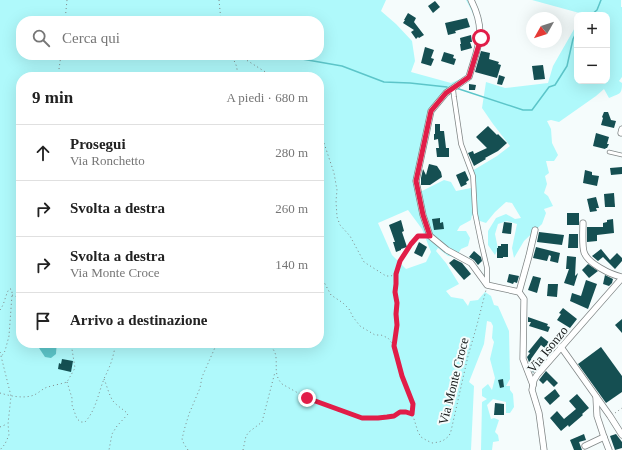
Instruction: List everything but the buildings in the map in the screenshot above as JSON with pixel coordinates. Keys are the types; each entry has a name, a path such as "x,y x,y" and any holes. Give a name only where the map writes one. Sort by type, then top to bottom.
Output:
{"street":[{"path":"471,0 480,21 481,38 469,77 446,93 431,111 416,181 423,215 430,236 447,250 471,263 487,285 519,292 524,299 523,359 533,385"},
{"path":"453,88 461,144 473,176 475,213 487,268 487,285"},
{"path":"583,224 584,253 588,259 598,267 615,276 622,277"},
{"path":"519,292 530,256 535,230"},
{"name":"Via Isonzo","path":"544,450 539,413 533,394 533,385 537,375 622,277"},
{"path":"561,348 610,416 622,436"},
{"path":"596,397 597,416 609,450"},
{"path":"585,446 604,437"}],"lane":[{"path":"609,152 622,155"}],"path":[{"path":"65,16 67,0"},
{"path":"219,0 221,16"},
{"path":"60,72 61,60"},
{"path":"233,60 238,72"},
{"path":"246,60 265,72"},
{"path":"324,143 334,173 337,190 337,217 340,225 350,236 364,262 386,276 396,274"},
{"path":"394,346 397,325 397,303 395,292 396,274 400,261 418,236 430,236"},
{"path":"276,371 279,381 282,384 307,398 362,418 394,416 400,412 412,414 413,404 402,376 394,346 388,338 381,335 375,335 360,326 349,309 331,295 324,282"},
{"name":"Via Monte Croce","path":"412,414 418,432 421,437 426,440 439,442 444,440 451,431 468,356 487,285"},
{"path":"0,310 4,305 6,294 9,289 11,289 12,295 9,336 5,351 1,357"},
{"path":"12,295 16,297"},
{"path":"72,348 75,368 67,382 76,419 81,422 85,422 94,408 115,348"},
{"path":"188,450 182,439 185,427 200,388 202,377 215,348"},
{"path":"243,450 246,436 262,422 276,371 276,357 273,348"},
{"path":"0,352 11,396 8,424 9,434 5,444 0,450"},
{"path":"104,378 111,399 128,414 112,434 109,450"},
{"path":"0,393 11,396 34,395 48,386 67,382"},
{"path":"610,416 622,408"},
{"path":"0,427 8,424"}],"shaded area":[{"path":"0,0 386,0 381,11 412,41 415,61 411,72 451,83 467,76 474,52 478,29 466,0 474,0 481,17 483,31 482,39 470,78 454,89 462,143 472,171 497,156 510,146 482,108 486,82 505,88 548,83 553,66 574,29 574,84 610,84 610,12 576,12 532,0 621,0 622,77 619,81 622,83 622,90 620,93 609,98 604,89 559,122 551,120 547,121 551,129 552,143 558,155 554,161 546,161 549,173 545,176 547,184 544,193 548,196 553,206 544,209 546,213 542,224 524,241 514,258 512,248 517,224 507,221 498,224 495,234 498,249 495,255 488,245 488,231 496,218 506,214 515,219 521,218 512,203 506,202 486,223 480,221 472,215 471,220 460,226 457,231 466,231 470,238 468,246 461,249 456,257 448,256 438,248 436,251 446,263 459,284 446,291 451,297 463,299 468,306 470,301 478,300 485,292 491,296 494,305 498,306 509,331 510,379 506,386 510,386 510,390 513,394 514,407 510,413 506,413 506,402 493,399 487,405 491,419 494,418 499,420 495,432 498,435 499,441 493,442 492,450 481,450 482,402 487,399 482,396 482,389 488,384 492,390 495,378 490,359 494,342 492,338 493,326 491,322 487,321 484,344 469,382 474,386 471,450 0,450","holes":["451,91 460,146 471,176 471,188 456,191 451,182 444,180 420,192 418,181 432,112","408,210 422,229 431,252 426,262 406,269 392,255 378,223"]},
{"path":"39,348 57,348 56,354 51,358 45,357"}],"waterway":[{"path":"595,12 601,0"},
{"path":"456,88 523,110 532,110 549,87 555,85 567,66 574,37"},
{"path":"308,60 342,66 384,82 447,87"}],"route":[{"path":"307,398 362,418 394,416 400,412 412,414 413,404 402,376 394,346 397,325 397,303 395,292 396,274 400,261 405,252 418,236 430,236 423,215 416,181 431,111 446,93 469,77 481,38"}]}
